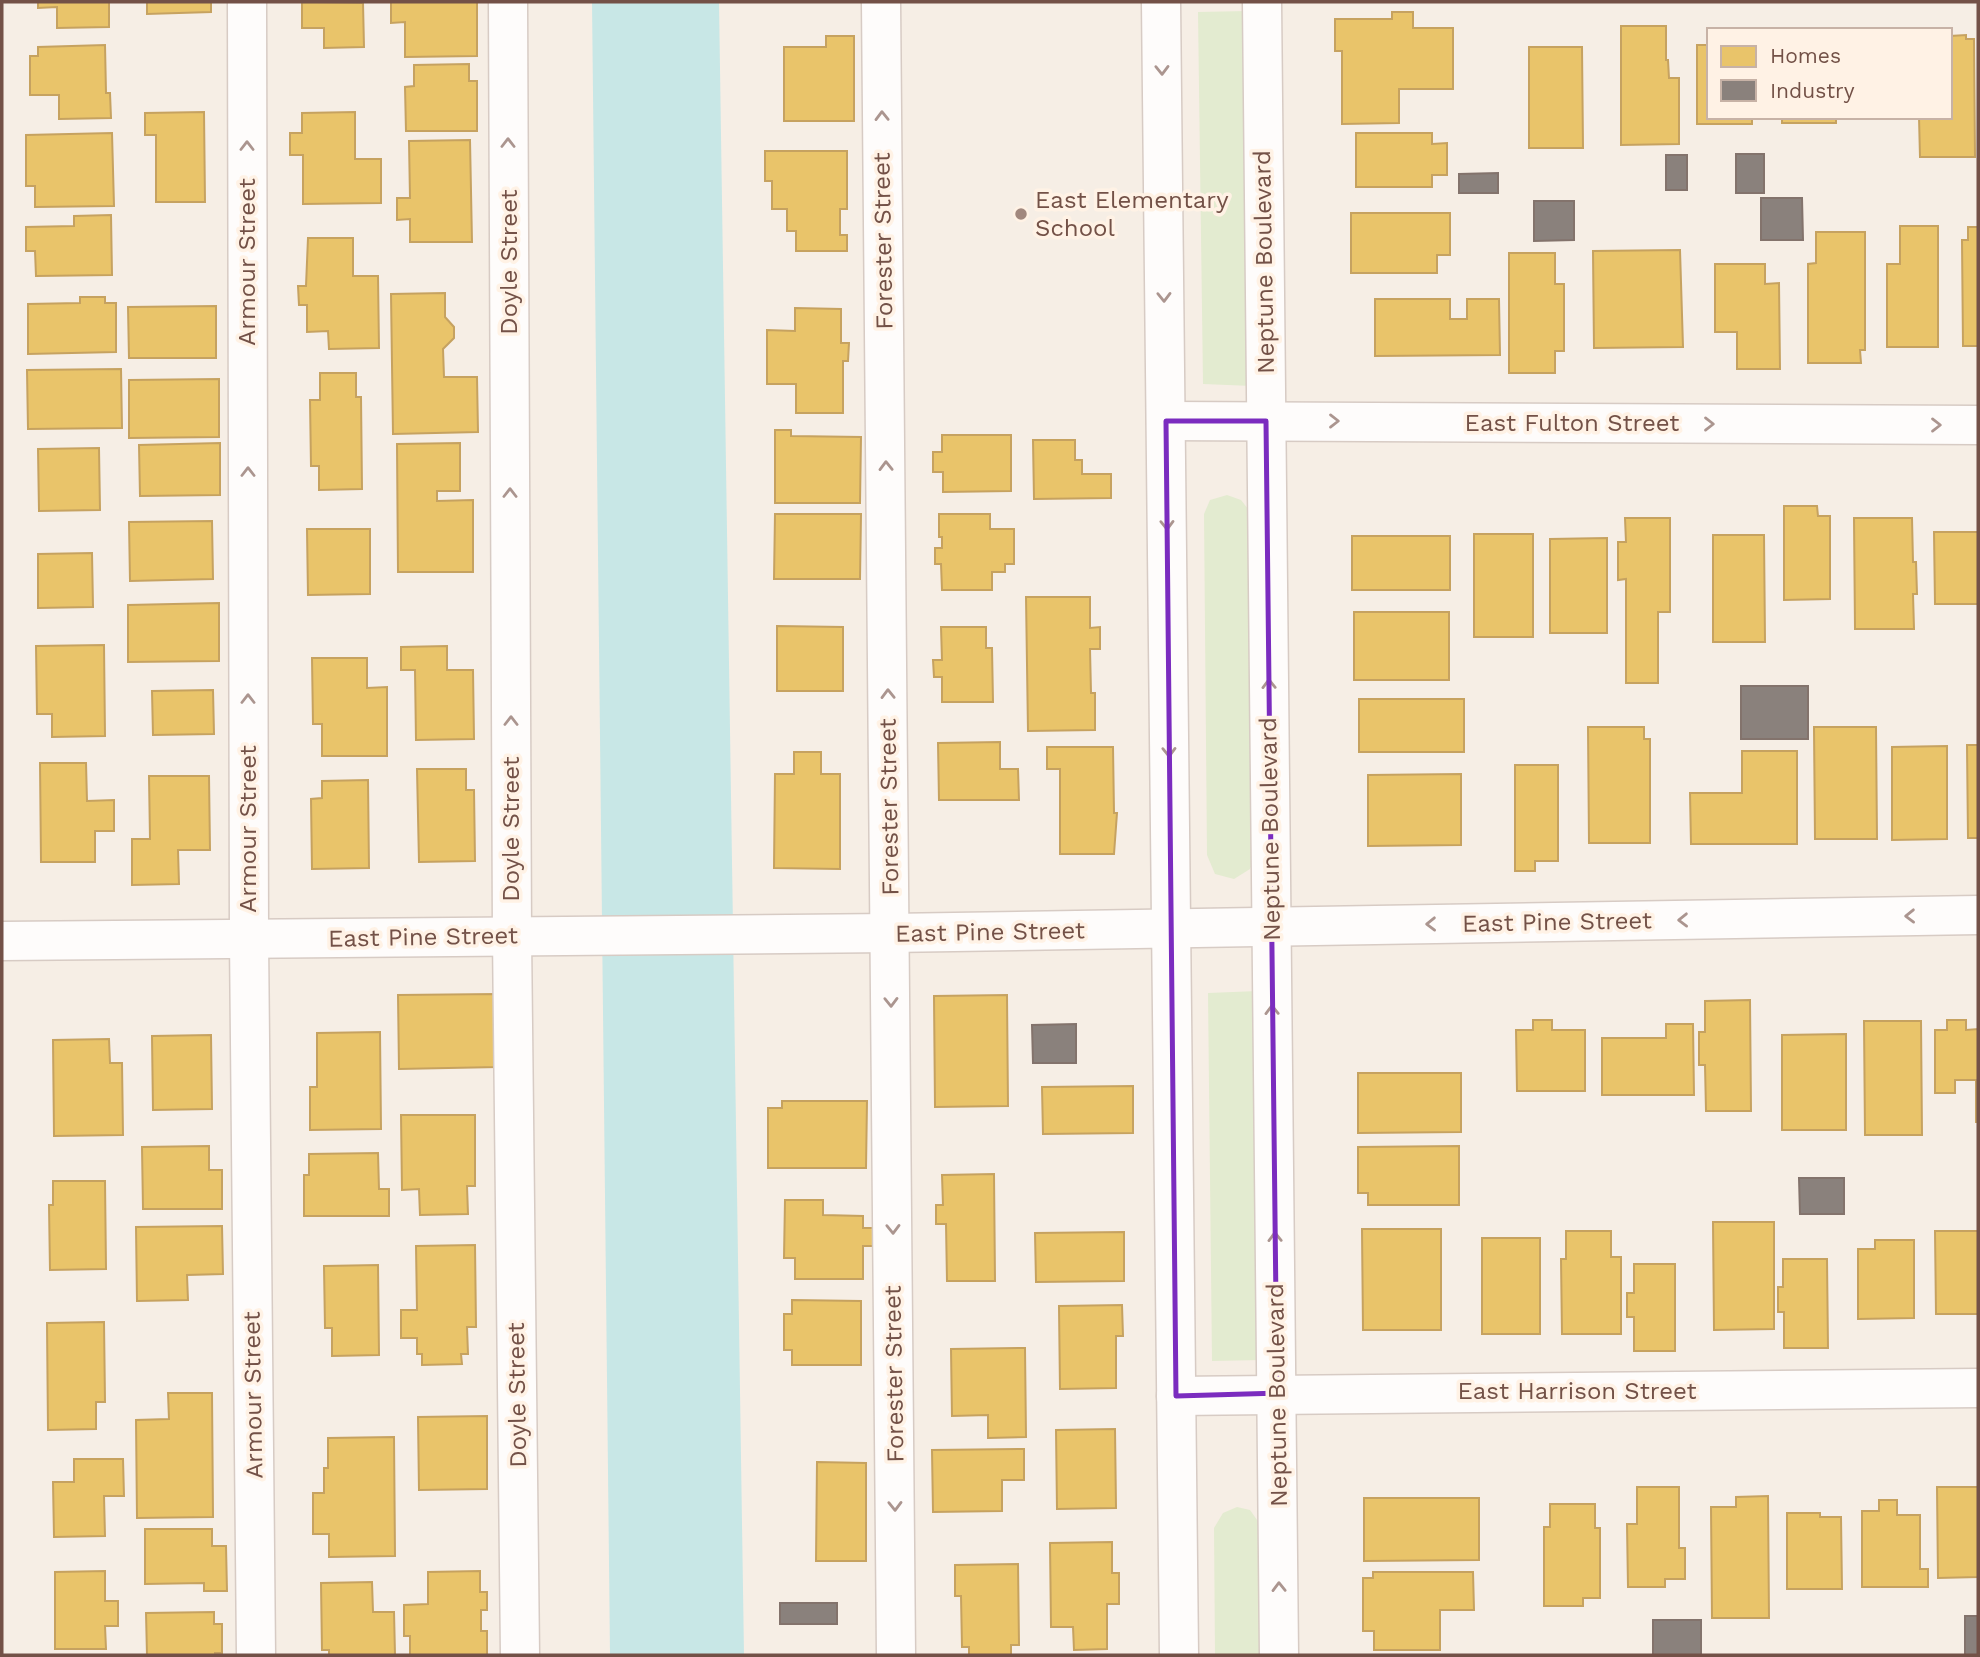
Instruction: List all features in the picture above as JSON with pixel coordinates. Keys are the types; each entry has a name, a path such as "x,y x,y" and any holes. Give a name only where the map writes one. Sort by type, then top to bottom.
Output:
{"street":[{"name":"Armour Street","path":"247,2 248,939 256,1655"},
{"name":"Doyle Street","path":"508,2 512,936 520,1655"},
{"name":"Forester Street","path":"881,2 897,1655"},
{"path":"1161,2 1179,1655"},
{"name":"Neptune Boulevard","path":"1262,2 1279,1655"},
{"name":"East Fulton Street","path":"1166,421 1978,425"},
{"name":"East Pine Street","path":"2,941 890,933 1978,915"},
{"name":"East Harrison Street","path":"1176,1396 1978,1388"}],"highlighted area":[{"path":"1166,421 1266,421 1277,1393 1176,1396"}],"green space":[{"path":"1247,11 1252,386 1203,384 1198,12"},
{"path":"1227,495 1241,500 1252,514 1256,855 1250,869 1234,879 1215,874 1207,855 1204,514 1210,500"},
{"path":"1258,991 1262,1360 1212,1361 1208,993"},
{"path":"1237,1507 1250,1510 1262,1527 1263,1655 1215,1655 1214,1528 1223,1513"}],"water":[{"path":"592,2 719,2 744,1655 610,1655"}],"building: Homes":[{"path":"38,2 109,2 109,27 57,28 57,7 38,8"},
{"path":"147,2 211,2 211,12 147,14"},
{"path":"302,2 363,3 364,47 324,48 324,28 302,28"},
{"path":"391,2 477,2 477,56 405,57 405,22 391,23"},
{"path":"1392,12 1413,12 1413,28 1453,28 1453,89 1399,89 1399,123 1342,124 1342,51 1335,51 1335,19 1392,19"},
{"path":"1621,26 1666,26 1669,78 1679,78 1679,144 1621,145"},
{"path":"1966,35 1966,39 1974,39 1975,157 1920,157 1919,119 1952,119 1952,36"},
{"path":"826,36 854,36 854,121 784,121 784,47 826,47"},
{"path":"105,45 106,93 110,93 111,118 59,119 59,95 30,95 30,56 38,56 38,47"},
{"path":"1697,45 1707,45 1707,119 1752,119 1752,124 1697,124"},
{"path":"1529,47 1582,47 1583,148 1529,148"},
{"path":"469,64 469,81 477,81 477,131 406,131 405,87 414,86 414,65"},
{"path":"204,112 205,202 156,202 156,135 145,135 145,113"},
{"path":"355,112 355,159 381,159 381,203 303,204 303,155 290,155 290,133 302,133 302,113"},
{"path":"1782,119 1836,119 1836,123 1782,123"},
{"path":"112,133 114,206 35,207 35,186 26,186 26,135"},
{"path":"1356,133 1432,133 1432,144 1447,143 1447,175 1432,175 1432,187 1356,187"},
{"path":"470,140 472,242 410,242 410,219 397,220 397,198 410,198 409,141"},
{"path":"765,151 847,151 847,209 840,209 840,235 847,235 847,251 796,251 796,231 787,231 787,209 772,209 772,181 765,181"},
{"path":"1351,213 1450,213 1450,255 1437,255 1437,273 1351,273"},
{"path":"111,215 112,275 36,276 35,251 26,251 26,227 74,226 74,216"},
{"path":"1900,226 1938,226 1938,347 1887,347 1887,264 1900,264"},
{"path":"1968,227 1978,227 1978,346 1963,346 1962,240 1968,240"},
{"path":"1816,232 1865,232 1865,350 1860,350 1861,363 1808,363 1808,264 1816,263"},
{"path":"308,238 353,238 353,276 378,276 379,348 329,349 328,331 307,332 307,305 299,305 298,286 306,286"},
{"path":"1680,250 1683,347 1594,348 1593,251"},
{"path":"1509,253 1555,253 1555,284 1564,284 1564,351 1555,351 1555,373 1509,373"},
{"path":"1715,264 1765,264 1765,284 1779,283 1780,369 1737,369 1737,332 1715,332"},
{"path":"445,293 445,317 454,327 454,338 443,349 444,377 477,377 478,432 393,434 391,294"},
{"path":"80,297 105,297 105,303 116,303 116,352 28,354 28,304 80,303"},
{"path":"1375,299 1450,299 1450,319 1467,319 1467,299 1499,299 1500,355 1375,356"},
{"path":"216,306 216,358 129,358 128,307"},
{"path":"795,308 841,309 841,343 849,343 848,361 843,361 843,413 796,413 796,384 767,384 767,330 795,331"},
{"path":"121,369 122,428 28,429 27,370"},
{"path":"320,373 356,373 356,397 361,397 362,489 319,490 319,466 311,466 310,400 320,400"},
{"path":"219,379 219,437 129,438 129,380"},
{"path":"775,430 791,430 791,436 861,437 860,503 775,503"},
{"path":"942,435 1011,435 1011,491 943,492 943,472 933,472 933,452 942,452"},
{"path":"1033,440 1075,440 1075,460 1082,460 1082,474 1111,474 1111,498 1034,499"},
{"path":"220,443 220,495 140,496 139,445"},
{"path":"460,443 460,491 437,491 437,501 473,500 473,572 398,572 397,444"},
{"path":"99,448 100,510 39,511 38,449"},
{"path":"1784,506 1817,506 1818,516 1830,516 1830,599 1784,600"},
{"path":"775,514 861,514 860,579 774,579"},
{"path":"939,514 990,514 990,529 1014,529 1014,564 1005,564 1005,572 992,572 992,590 942,590 941,564 935,564 935,548 942,548"},
{"path":"1625,518 1670,518 1670,612 1658,612 1658,683 1626,683 1626,579 1618,580 1618,542 1626,542"},
{"path":"1854,518 1912,518 1917,594 1913,594 1914,629 1855,629"},
{"path":"212,521 213,579 130,581 129,522"},
{"path":"307,529 370,529 370,594 308,595"},
{"path":"1934,532 1978,532 1978,604 1935,604"},
{"path":"1474,534 1533,534 1533,637 1474,637"},
{"path":"1713,535 1764,535 1765,642 1713,642"},
{"path":"1352,536 1450,536 1450,590 1352,590"},
{"path":"1607,538 1607,633 1550,633 1550,539"},
{"path":"92,553 93,607 38,608 38,554"},
{"path":"1026,597 1090,597 1090,628 1100,627 1100,649 1090,649 1091,693 1095,693 1095,730 1028,731"},
{"path":"219,603 219,661 128,662 128,605"},
{"path":"1354,612 1449,612 1449,680 1354,680"},
{"path":"777,626 843,627 843,691 777,691"},
{"path":"941,627 986,627 986,648 992,648 993,702 942,702 942,677 934,677 933,660 942,660"},
{"path":"104,645 105,736 52,737 52,714 37,714 36,646"},
{"path":"447,646 447,670 473,670 474,739 416,740 415,670 401,670 401,647"},
{"path":"312,658 367,658 367,688 387,687 387,756 322,756 322,724 313,724"},
{"path":"213,690 214,734 153,735 152,691"},
{"path":"1359,699 1464,699 1464,752 1359,752"},
{"path":"1588,727 1644,727 1644,739 1650,739 1650,843 1589,843"},
{"path":"1814,727 1876,727 1877,839 1815,839"},
{"path":"1000,742 1000,769 1018,769 1019,800 939,800 938,743"},
{"path":"1967,745 1978,745 1978,838 1968,838"},
{"path":"1947,746 1947,839 1892,840 1892,747"},
{"path":"1047,747 1113,747 1114,813 1117,813 1114,854 1060,854 1060,769 1047,769"},
{"path":"1742,751 1797,751 1797,844 1691,844 1690,793 1742,793"},
{"path":"794,752 821,752 821,774 840,774 840,869 774,868 775,774 794,774"},
{"path":"40,763 86,763 87,801 114,800 114,831 95,831 95,862 41,862"},
{"path":"1515,765 1558,765 1558,861 1535,861 1535,871 1515,871"},
{"path":"417,769 466,769 466,790 474,790 475,861 419,862"},
{"path":"1461,774 1461,845 1368,846 1368,775"},
{"path":"149,776 209,776 210,850 178,850 179,884 132,885 132,839 150,839"},
{"path":"368,780 369,868 312,869 311,799 322,798 322,781"},
{"path":"497,994 498,1067 399,1069 398,995"},
{"path":"1007,995 1008,1106 935,1107 934,996"},
{"path":"1750,1000 1751,1111 1706,1111 1705,1065 1699,1065 1699,1032 1705,1032 1705,1001"},
{"path":"1533,1020 1552,1020 1552,1030 1585,1030 1585,1091 1517,1091 1516,1030 1533,1030"},
{"path":"1947,1020 1966,1020 1966,1030 1978,1029 1978,1122 1976,1080 1955,1080 1955,1093 1935,1093 1935,1030 1947,1030"},
{"path":"1864,1021 1921,1021 1922,1135 1865,1135"},
{"path":"1666,1024 1693,1024 1694,1095 1602,1095 1602,1038 1666,1038"},
{"path":"380,1032 381,1129 310,1130 310,1087 317,1087 317,1033"},
{"path":"1846,1034 1846,1130 1782,1130 1782,1035"},
{"path":"211,1035 212,1109 153,1110 152,1036"},
{"path":"109,1039 110,1063 122,1063 123,1135 54,1136 53,1040"},
{"path":"1358,1073 1461,1073 1461,1132 1358,1133"},
{"path":"1133,1086 1133,1133 1043,1134 1042,1087"},
{"path":"782,1101 867,1101 866,1168 768,1168 768,1108 782,1108"},
{"path":"401,1115 475,1115 475,1186 467,1186 468,1214 420,1215 419,1189 402,1190"},
{"path":"209,1146 209,1170 222,1170 222,1209 143,1209 142,1147"},
{"path":"1459,1146 1459,1205 1368,1205 1368,1193 1358,1193 1358,1147"},
{"path":"378,1153 379,1189 389,1189 389,1216 304,1216 304,1175 309,1175 309,1154"},
{"path":"994,1174 995,1281 947,1281 946,1224 936,1224 936,1205 943,1205 942,1175"},
{"path":"53,1181 105,1181 106,1269 50,1270 49,1205 53,1205"},
{"path":"785,1200 823,1200 823,1215 863,1216 863,1228 873,1228 873,1246 863,1246 863,1279 795,1279 795,1258 784,1258"},
{"path":"1713,1222 1774,1222 1774,1329 1714,1330"},
{"path":"222,1226 223,1274 187,1275 188,1300 137,1301 136,1227"},
{"path":"1362,1229 1441,1229 1441,1330 1363,1330"},
{"path":"1566,1231 1611,1231 1611,1257 1621,1257 1621,1334 1562,1334 1561,1259 1566,1259"},
{"path":"1935,1231 1978,1231 1978,1314 1936,1314"},
{"path":"1124,1232 1124,1281 1036,1282 1035,1233"},
{"path":"1482,1238 1540,1238 1540,1334 1482,1334"},
{"path":"1875,1240 1914,1240 1914,1318 1858,1319 1858,1249 1875,1249"},
{"path":"475,1245 476,1327 467,1327 468,1354 461,1354 462,1364 422,1365 422,1354 417,1354 417,1338 401,1338 401,1310 417,1310 416,1246"},
{"path":"1783,1259 1827,1259 1828,1348 1784,1348 1784,1312 1778,1312 1778,1287 1783,1287"},
{"path":"1634,1264 1675,1264 1675,1351 1634,1351 1634,1317 1627,1317 1627,1293 1634,1293"},
{"path":"378,1265 379,1355 332,1356 332,1328 325,1328 324,1266"},
{"path":"792,1300 861,1301 861,1365 792,1365 792,1350 784,1350 784,1314 792,1314"},
{"path":"1122,1305 1123,1336 1116,1336 1116,1388 1060,1389 1059,1306"},
{"path":"104,1322 105,1402 96,1402 96,1429 48,1430 47,1323"},
{"path":"1025,1348 1026,1437 988,1438 988,1415 952,1416 951,1349"},
{"path":"168,1393 212,1393 213,1517 137,1518 136,1420 169,1419"},
{"path":"487,1416 487,1489 419,1490 418,1417"},
{"path":"1115,1429 1116,1508 1057,1509 1056,1430"},
{"path":"394,1437 395,1556 329,1557 329,1534 313,1534 313,1493 324,1493 324,1468 328,1468 328,1438"},
{"path":"1024,1449 1024,1480 1002,1480 1002,1511 933,1512 932,1450"},
{"path":"74,1459 123,1459 124,1496 104,1496 105,1536 54,1537 53,1482 74,1482"},
{"path":"817,1462 866,1463 866,1561 816,1561"},
{"path":"1637,1487 1679,1487 1679,1548 1685,1548 1685,1579 1665,1579 1665,1587 1628,1587 1627,1524 1637,1524"},
{"path":"1937,1487 1978,1487 1978,1577 1938,1578"},
{"path":"1768,1496 1769,1618 1712,1618 1711,1507 1736,1507 1736,1497"},
{"path":"1364,1498 1479,1498 1479,1560 1364,1561"},
{"path":"1879,1500 1897,1500 1897,1515 1920,1515 1920,1569 1928,1569 1928,1587 1862,1587 1862,1511 1879,1511"},
{"path":"1550,1504 1595,1504 1595,1528 1600,1528 1600,1598 1583,1598 1583,1606 1544,1606 1544,1527 1550,1527"},
{"path":"1787,1513 1820,1513 1820,1517 1841,1517 1842,1589 1787,1589"},
{"path":"145,1529 212,1529 212,1546 226,1546 227,1591 204,1591 204,1583 145,1584"},
{"path":"1112,1542 1112,1573 1119,1573 1119,1604 1107,1604 1107,1649 1074,1650 1073,1627 1051,1627 1050,1543"},
{"path":"1018,1564 1019,1645 1011,1645 1011,1655 969,1655 969,1647 962,1647 961,1596 955,1596 955,1565"},
{"path":"105,1571 105,1601 118,1601 118,1626 105,1626 106,1649 55,1649 55,1572"},
{"path":"480,1571 480,1592 487,1592 487,1610 481,1610 481,1631 487,1631 487,1655 410,1655 410,1636 404,1636 404,1605 428,1604 428,1572"},
{"path":"1373,1572 1473,1572 1474,1610 1440,1610 1440,1650 1374,1650 1374,1631 1363,1631 1363,1578 1373,1578"},
{"path":"372,1582 373,1612 394,1612 395,1655 329,1655 329,1650 322,1650 321,1583"},
{"path":"214,1612 214,1624 222,1624 222,1653 147,1655 146,1613"}],"building: Industry":[{"path":"1736,154 1764,154 1764,193 1736,193"},
{"path":"1666,155 1687,155 1687,190 1666,190"},
{"path":"1498,173 1498,193 1459,193 1459,174"},
{"path":"1761,198 1802,198 1803,240 1761,240"},
{"path":"1534,201 1574,201 1574,240 1534,241"},
{"path":"1741,686 1808,686 1808,739 1741,739"},
{"path":"1076,1024 1076,1063 1033,1063 1032,1025"},
{"path":"1799,1178 1844,1178 1844,1214 1800,1214"},
{"path":"780,1603 837,1603 837,1624 780,1624"},
{"path":"1965,1616 1978,1616 1978,1655 1965,1655"},
{"path":"1653,1620 1701,1620 1701,1655 1653,1655"}],"place":[{"name":"East Elementary School","path":"1021,214"}]}
